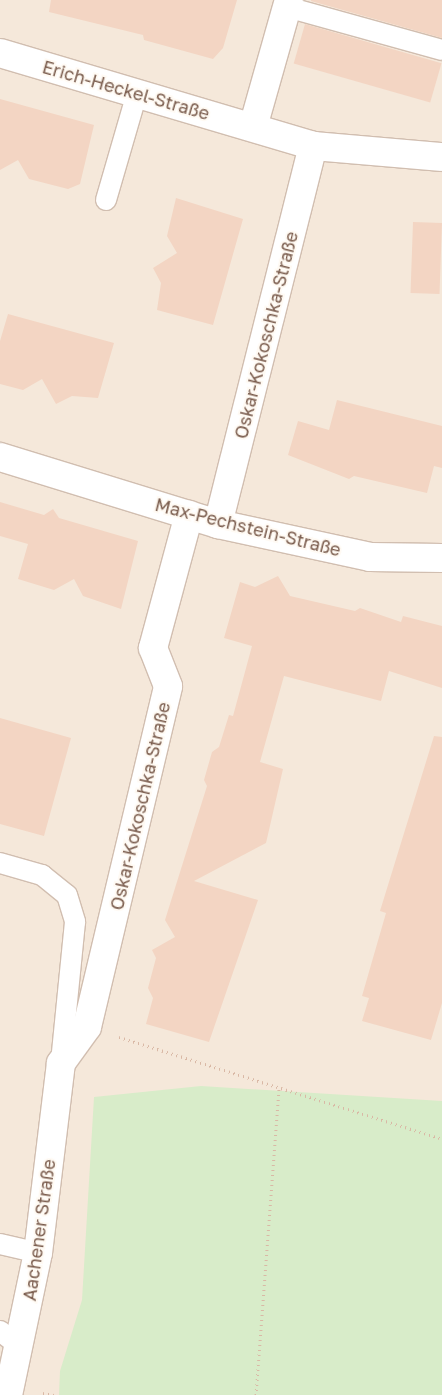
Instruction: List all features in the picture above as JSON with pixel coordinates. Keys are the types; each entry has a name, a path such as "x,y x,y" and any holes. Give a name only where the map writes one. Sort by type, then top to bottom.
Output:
{"street":[{"path":"253,128 288,3"},
{"name":"Erich-Heckel-Straße","path":"0,53 313,146 442,155"},
{"name":"Oskar-Kokoschka-Straße","path":"218,524 313,146"},
{"name":"Max-Pechstein-Straße","path":"0,457 218,524 370,557 442,558"},
{"name":"Oskar-Kokoschka-Straße","path":"61,1063 87,1026 168,686 153,648 189,515"},
{"name":"Aachener Straße","path":"8,1395 10,1338 38,1253 61,1063"}],"lane":[{"path":"288,3 442,50"},
{"path":"106,200 138,93"},
{"path":"0,863 42,875 67,895 74,922 61,1063"},
{"path":"0,1244 38,1253"}],"path":[{"path":"87,1026 442,1139"},
{"path":"256,1395 279,1088"}],"shaded area":[{"path":"0,0 442,0 442,1395 0,1395"}],"green space":[{"path":"201,1086 442,1101 442,1395 59,1395 60,1371 82,1300 94,1097"}],"building":[{"path":"51,0 237,0 223,48 213,59 144,40 143,35 49,12"},
{"path":"442,0 442,38 311,1"},
{"path":"305,24 441,63 430,103 294,63"},
{"path":"0,99 94,125 80,184 68,189 29,179 18,160 0,170"},
{"path":"176,198 243,219 213,325 157,310 161,283 153,268 177,253 167,236"},
{"path":"413,222 442,223 440,294 411,293"},
{"path":"8,314 114,343 98,398 72,396 56,404 42,379 23,390 0,384 0,341"},
{"path":"337,400 442,426 442,468 434,466 427,493 354,476 349,479 288,455 298,421 329,430"},
{"path":"0,502 44,515 53,509 59,518 138,541 121,609 83,596 74,579 54,590 18,579 28,544 0,536"},
{"path":"278,576 290,596 355,611 360,608 401,622 403,616 442,626 442,688 389,671 381,701 284,676 260,762 283,769 266,843 194,881 258,900 209,1042 146,1024 153,998 148,988 156,958 152,950 175,937 165,920 207,786 204,780 212,752 219,747 229,715 233,716 252,646 224,638 240,582 255,587"},
{"path":"0,718 71,738 44,836 0,824"},
{"path":"434,736 442,737 442,1003 431,1040 362,1021 369,998 362,996 386,913 380,911"}]}
